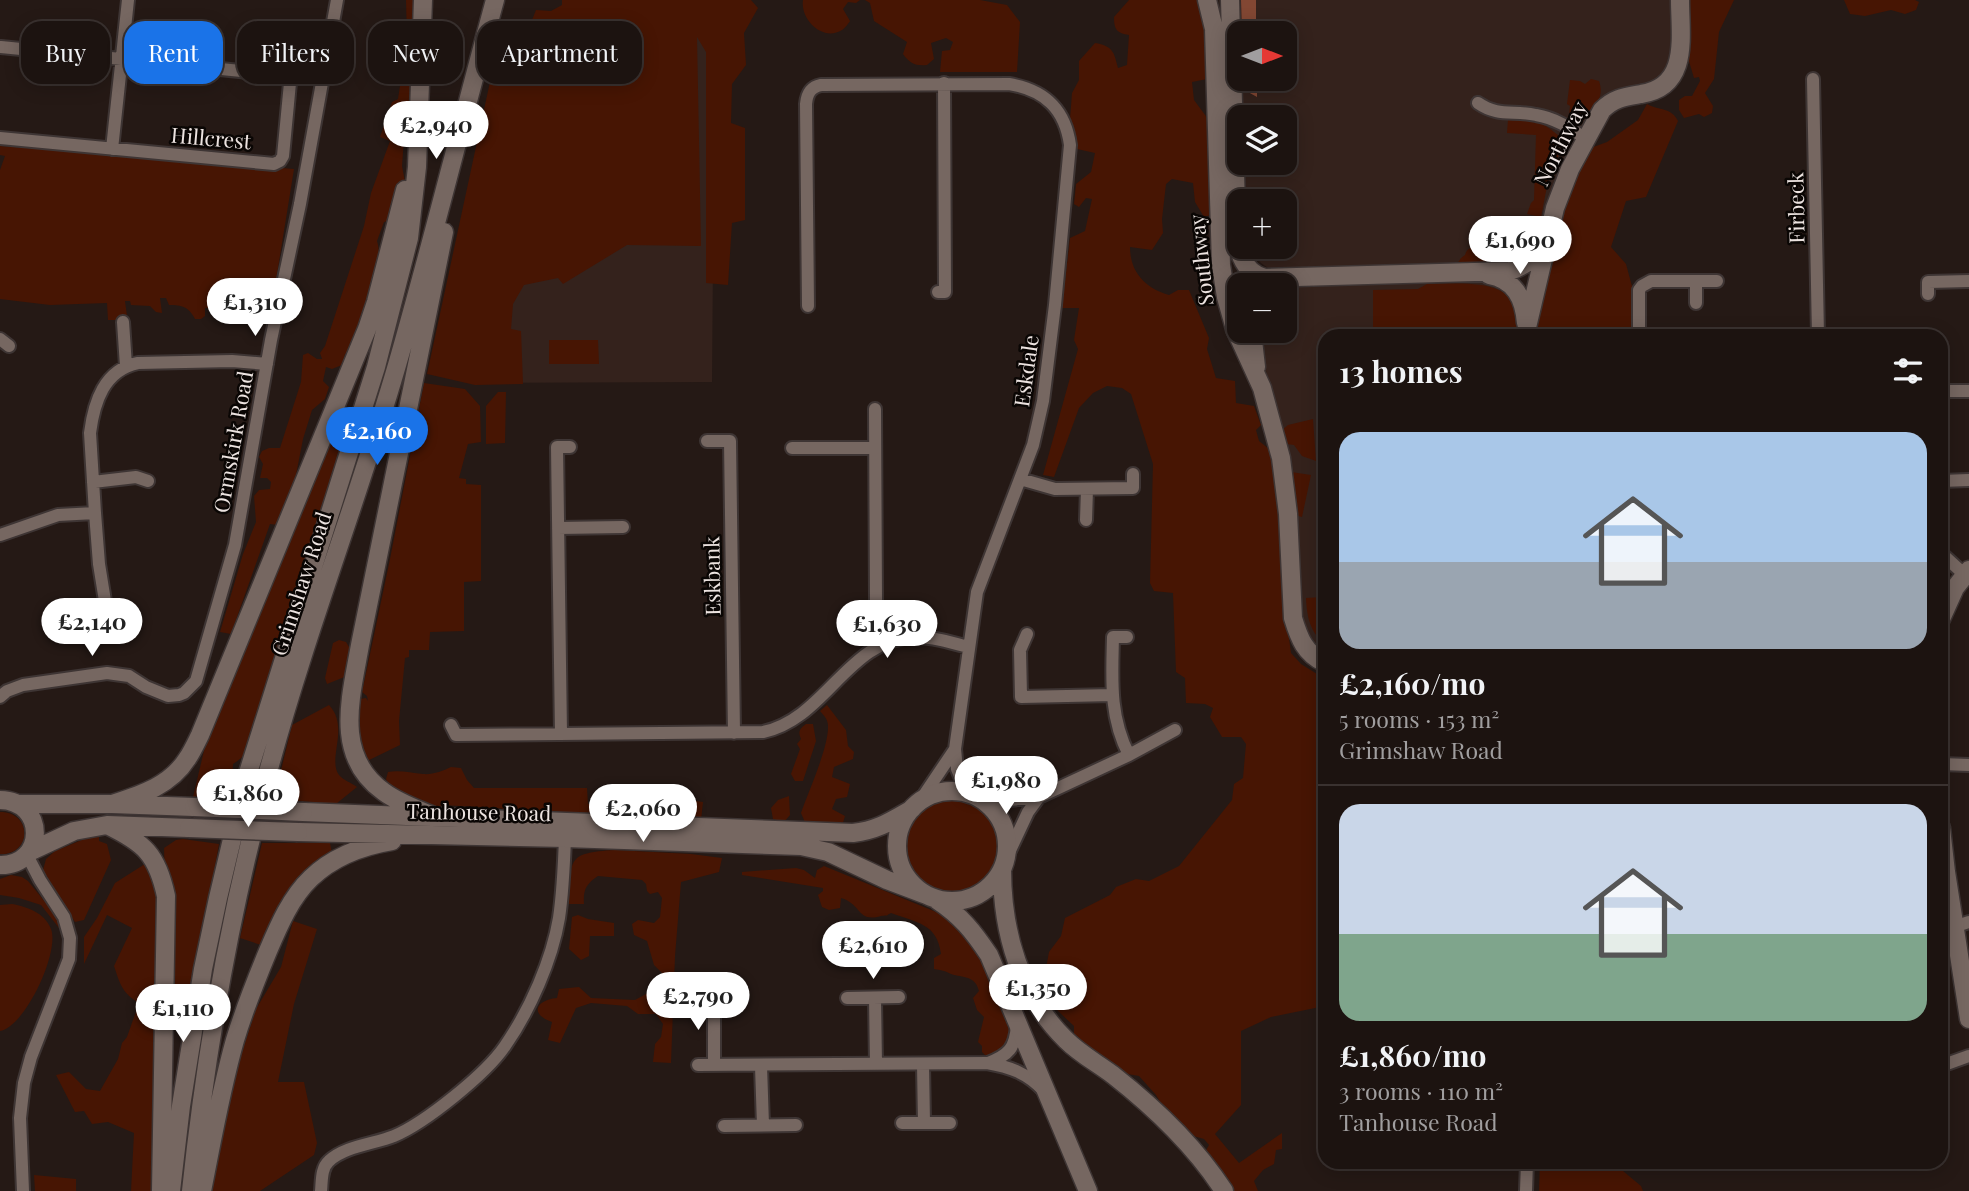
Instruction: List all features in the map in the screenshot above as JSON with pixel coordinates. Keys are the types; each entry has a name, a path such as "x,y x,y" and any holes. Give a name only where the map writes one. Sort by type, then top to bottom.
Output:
{"street":[{"path":"112,149 128,0"},
{"name":"Ormskirk Road","path":"0,698 7,691 23,685 107,673 129,676 167,696 184,693 196,681 235,545 337,0"},
{"name":"Grimshaw Road","path":"171,1191 181,1106 203,969 258,737 376,367 409,237 414,205 419,124 423,0"},
{"name":"Grimshaw Road","path":"489,21 495,0"},
{"name":"Southway","path":"1207,0 1214,30 1221,265 1226,297 1235,330 1256,374 1275,435 1286,486 1293,618 1305,649 1318,660"},
{"name":"Southway","path":"1230,0 1237,241 1243,262 1255,273"},
{"name":"Northway","path":"1367,275 1510,271 1528,263 1541,249 1561,190 1602,110 1616,98 1651,92 1668,82 1674,73 1681,52 1680,0"},
{"path":"1,47 237,71"},
{"name":"Grimshaw Road","path":"191,1191 216,1010 269,767 305,645 397,366 477,65"},
{"path":"433,816 391,796 368,777 351,746 349,706 477,66"},
{"name":"Firbeck","path":"1813,79 1818,329"},
{"path":"938,292 945,292 944,83"},
{"name":"Hillcrest","path":"0,138 274,164 283,156 289,84"},
{"name":"Eskdale","path":"808,306 806,104 811,89 821,85 1009,84 1034,90 1051,102 1068,132 1069,165 1047,378 1039,422 981,578 973,607 955,749 957,769 971,794"},
{"path":"1478,103 1494,112 1546,117 1567,126 1586,139"},
{"path":"112,804 155,789 171,778 187,761 200,735 367,329 400,213 419,124"},
{"name":"Northway","path":"1527,329 1549,230"},
{"path":"1476,273 1497,276 1513,286 1523,302 1526,329"},
{"name":"Southway","path":"1297,279 1367,275"},
{"path":"1639,329 1639,290 1642,286 1651,281 1717,281"},
{"path":"1696,281 1696,303"},
{"path":"1928,294 1928,282 1969,281"},
{"path":"123,322 126,366"},
{"path":"1253,343 1256,374"},
{"path":"95,620 101,614 105,601 99,564 91,424 104,385 116,371 138,363 232,361 267,364"},
{"path":"1948,391 1969,391"},
{"path":"875,410 876,600 890,641"},
{"name":"Eskbank","path":"707,441 730,441 734,733"},
{"path":"561,734 557,447 570,447"},
{"path":"792,448 875,448"},
{"path":"1020,479 1055,489 1133,488 1133,474"},
{"path":"93,482 136,477 148,481"},
{"path":"1948,481 1969,480"},
{"path":"1086,520 1087,489"},
{"path":"0,535 58,515 95,513"},
{"path":"558,528 622,527"},
{"path":"1948,558 1967,573 1948,601"},
{"path":"1027,634 1020,650 1021,697 1113,695"},
{"path":"451,724 457,735 734,733 774,729 806,712 865,654 890,641 928,637 968,647"},
{"path":"1127,637 1113,637 1113,695 1117,728 1129,755"},
{"path":"1039,797 1028,812 1004,864 988,888 968,899 957,901 929,896 905,874 897,847 904,820 916,805 938,793 958,791 1009,800 1039,797 1175,730"},
{"name":"Eskdale","path":"916,805 955,749"},
{"path":"1948,764 1969,765"},
{"path":"971,794 985,802 1002,821 1007,846 1004,898 1008,932 1014,956 1037,1004 1067,1041 1142,1099 1173,1127 1223,1191"},
{"path":"7,798 31,817 35,825 33,844 28,853 40,880 64,917 70,938 69,959 31,1057 24,1083 20,1118 23,1191"},
{"name":"Tanhouse Road","path":"7,798 853,833 884,826 916,805"},
{"path":"107,825 129,836 152,856 162,876 166,896 160,1191"},
{"name":"Tanhouse Road","path":"3,866 19,861 28,853 67,834 107,825 801,846 828,852 887,880 929,896 956,913 974,933 989,955 1088,1191"},
{"path":"202,1191 235,1041 274,936 293,899 310,878 330,862 349,852 374,844 434,835"},
{"path":"321,1191 323,1170 332,1158 408,1129 449,1100 493,1061 506,1045 539,983 551,950 559,920 565,838"},
{"path":"3,866 40,880"},
{"path":"1948,884 1969,1019"},
{"path":"847,999 899,997"},
{"path":"875,998 876,1064"},
{"path":"714,999 714,1065"},
{"path":"687,1000 742,999"},
{"path":"988,1063 999,1059 1013,1046 1017,1024"},
{"path":"1948,1064 1969,1056"},
{"path":"698,1065 988,1063 1019,1071 1046,1093"},
{"path":"923,1064 924,1123"},
{"path":"761,1066 763,1125"},
{"path":"902,1124 950,1123"},
{"path":"724,1126 796,1125"},
{"path":"1526,1191 1527,1169"}],"shaded area":[{"path":"406,0 422,0 421,21 407,21"},
{"path":"562,0 751,0 758,8 744,33 746,65 732,84 731,123 745,128 745,220 732,223 728,285 706,283 706,52 697,37 701,246 627,245 563,284 558,278 524,285 513,304 511,329 521,331 523,384 475,385 427,374 490,84 642,84 642,21 532,21 536,10 551,11 562,5"},
{"path":"803,0 860,0 856,3 848,2 843,9 850,21 842,30 827,33 814,27 809,21 803,8"},
{"path":"865,0 980,0 1007,5 1020,22 1017,72 940,72 942,51 950,50 953,42 946,38 931,43 934,59 927,65 914,64 903,54 907,42 874,21 870,3"},
{"path":"1129,0 1199,0 1207,6 1207,79 1192,82 1194,100 1211,123 1214,214 1204,217 1195,202 1193,183 1172,179 1166,184 1163,233 1152,250 1130,247 1131,256 1140,278 1153,288 1169,295 1178,290 1189,290 1209,338 1207,349 1216,378 1235,381 1236,403 1254,406 1261,425 1256,430 1259,441 1269,449 1279,496 1285,609 1291,653 1301,664 1318,675 1318,1007 1271,1017 1241,1031 1241,1105 1215,1134 1239,1163 1282,1133 1282,1149 1276,1150 1274,1164 1263,1170 1254,1181 1258,1191 1227,1191 1204,1154 1209,1145 1204,1139 1190,1135 1165,1110 1139,1076 1116,1072 1074,1037 1074,1026 1058,1011 1047,996 1043,984 1049,952 1061,936 1065,918 1110,895 1116,887 1136,879 1149,881 1179,866 1232,800 1234,784 1243,778 1246,744 1241,737 1222,737 1210,717 1213,708 1205,704 1186,703 1185,678 1176,672 1173,593 1154,591 1150,583 1153,464 1131,394 1122,388 1107,386 1093,393 1079,408 1054,477 1043,475 1078,349 1074,340 1079,308 1062,308 1070,238 1085,231 1092,199 1086,198 1079,207 1074,204 1076,184 1091,172 1095,153 1077,149 1070,119 1072,93 1079,80 1079,61 1095,43 1112,51 1118,68 1127,65 1129,35 1117,30 1114,17"},
{"path":"1237,0 1674,0 1675,42 1667,70 1654,81 1638,88 1618,90 1601,99 1540,243 1522,262 1276,269 1268,268 1258,259 1297,259 1297,189 1245,189 1244,175 1297,175 1297,105 1241,105 1241,91 1297,91 1297,21 1238,21"},
{"path":"1241,0 1256,0 1256,21 1242,21"},
{"path":"1687,0 1734,0 1719,32 1714,79 1705,93 1713,106 1712,113 1704,117 1699,114 1684,118 1679,110 1679,100 1692,96 1700,81 1699,77 1694,78 1688,58"},
{"path":"1844,0 1919,2 1916,10 1905,14 1891,10 1865,16 1850,14"},
{"path":"708,17 713,258 712,382 478,383 505,128 585,84 642,84 642,53"},
{"path":"1591,79 1599,81 1599,99 1587,113 1577,120 1572,120 1569,115 1570,106 1567,104 1570,80 1585,84"},
{"path":"400,84 418,84 416,122 404,139 402,166 405,182 391,220 384,222 377,241 381,269 354,352 345,354 342,365 332,369 326,367 323,381 329,387 325,399 312,410 303,439 295,480 299,485 331,438 342,442 299,587 251,732 250,746 233,764 231,797 193,797 207,738 278,525 270,524 231,634 220,632 243,554 256,522 254,496 259,490 270,489 271,482 267,478 260,478 263,464 259,457 262,451 269,448 280,448 301,382 303,355 308,353 322,359 320,353 325,346 364,226 371,193 390,141 380,137 392,102 398,99"},
{"path":"1257,91 1257,97 1248,92"},
{"path":"1647,104 1669,111 1678,121 1646,197 1626,201 1611,247 1626,264 1633,290 1633,329 1532,329 1560,209 1588,149 1607,142 1638,120"},
{"path":"1508,120 1538,123 1563,140 1558,148 1558,158 1550,171 1541,217 1527,214 1534,200 1536,135 1507,133"},
{"path":"0,146 294,169 273,299 232,292 233,299 218,317 213,314 211,308 205,308 205,316 201,319 195,319 185,307 169,305 166,298 160,298 162,313 156,312 150,306 131,305 130,301 125,301 127,316 119,320 108,320 107,303 50,305 0,299 0,170 5,156 0,155"},
{"path":"1475,247 1480,250 1490,248 1489,268 1457,264 1467,250"},
{"path":"1486,278 1515,295 1519,329 1318,329 1318,646 1302,630 1272,401 1260,343 1297,343 1297,285"},
{"path":"1427,284 1476,284 1491,287 1504,293 1513,302 1518,316 1517,329 1373,329 1373,290 1418,289"},
{"path":"549,340 598,340 599,364 549,364"},
{"path":"424,383 465,389 480,406 481,442 468,444 459,478 466,479 466,484 481,485 481,581 464,582 464,631 430,632 429,650 409,650 409,657 405,658 399,721 400,745 365,762 358,731 358,707 360,699 366,698 368,701 367,696 362,692"},
{"path":"498,392 506,392 505,443 486,444 486,406"},
{"path":"1313,419 1316,461 1302,456 1294,445 1287,444 1281,431 1288,425"},
{"path":"1291,472 1311,475 1302,517 1295,515"},
{"path":"1318,597 1318,637 1310,624 1306,598"},
{"path":"339,640 346,642 352,652 347,676 327,684 325,678 333,643"},
{"path":"329,705 338,723 336,768 341,777 357,787 331,808 313,802 274,799 292,725"},
{"path":"827,705 846,730 848,746 854,752 853,759 834,767 832,777 850,784 847,797 836,799 832,809 845,816 842,826 807,827 801,813 825,745 828,724 820,711"},
{"path":"806,724 813,724 816,741 803,781 795,781 791,774 800,749 797,744 801,739 800,731"},
{"path":"451,767 461,768 474,788 587,788 588,804 657,803 675,798 703,802 701,820 442,805 432,810 391,789 386,779 388,772 430,774"},
{"path":"789,796 790,815 784,822 773,819 771,808 778,800"},
{"path":"953,796 972,800 988,811 999,827 1003,846 999,865 988,881 972,892 953,896 934,892 918,881 907,865 903,846 907,827 918,811 934,800"},
{"path":"0,812 11,814 18,819 24,833 18,848 0,854"},
{"path":"89,837 99,837 99,841 107,844 111,860 84,920 75,922 43,870 46,859 55,851"},
{"path":"183,839 219,844 186,1026 170,1023 164,848"},
{"path":"262,843 330,843 332,853 261,945 240,938"},
{"path":"615,850 722,858 719,872 681,882 671,1063 653,1062 655,1044 661,1037 663,1024 656,1014 638,1014 627,1006 591,1003 576,1008 560,1043 548,1040 552,1022 538,1011 544,1001 557,998 559,989 579,987 591,998 635,1000 655,989 662,980 662,973 654,965 647,941 634,935 632,924 638,920 654,923 660,917 662,898 658,892 650,894 642,880 598,876 586,888 584,904 569,904 570,877 574,861 587,853"},
{"path":"148,862 162,898 155,1191 131,1191 134,1133 108,1122 92,1124 84,1111 75,1112 56,1075 69,1072 86,1089 100,1091 118,1059 139,1003 122,988 114,966 132,928 107,915 84,964 84,937 115,883"},
{"path":"824,866 941,914 970,942 982,959 1010,1032 1004,1049 992,1056 982,1052 982,1046 978,1042 984,1017 977,1010 973,998 979,991 977,986 968,978 934,969 934,958 941,954 939,944 924,926 891,913 887,916 868,917 841,898 840,908 829,910 822,907 818,895 823,888 742,875 742,872 796,868 815,878 817,870"},
{"path":"11,875 28,881 59,919 63,929 59,928 41,905 0,895 0,879"},
{"path":"12,904 30,909 45,919 51,929 52,940 45,970 29,1003 20,1017 0,1031 0,905"},
{"path":"578,915 614,923 614,936 590,936 589,956 581,960 569,949 572,917"},
{"path":"293,921 317,929 294,1004 278,1082 304,1082 317,1143 314,1155 260,1191 212,1191 235,1074 256,1009 281,967"},
{"path":"1540,1169 1624,1169 1643,1191 1539,1191"},
{"path":"34,1175 76,1179 76,1191 35,1191"}]}
